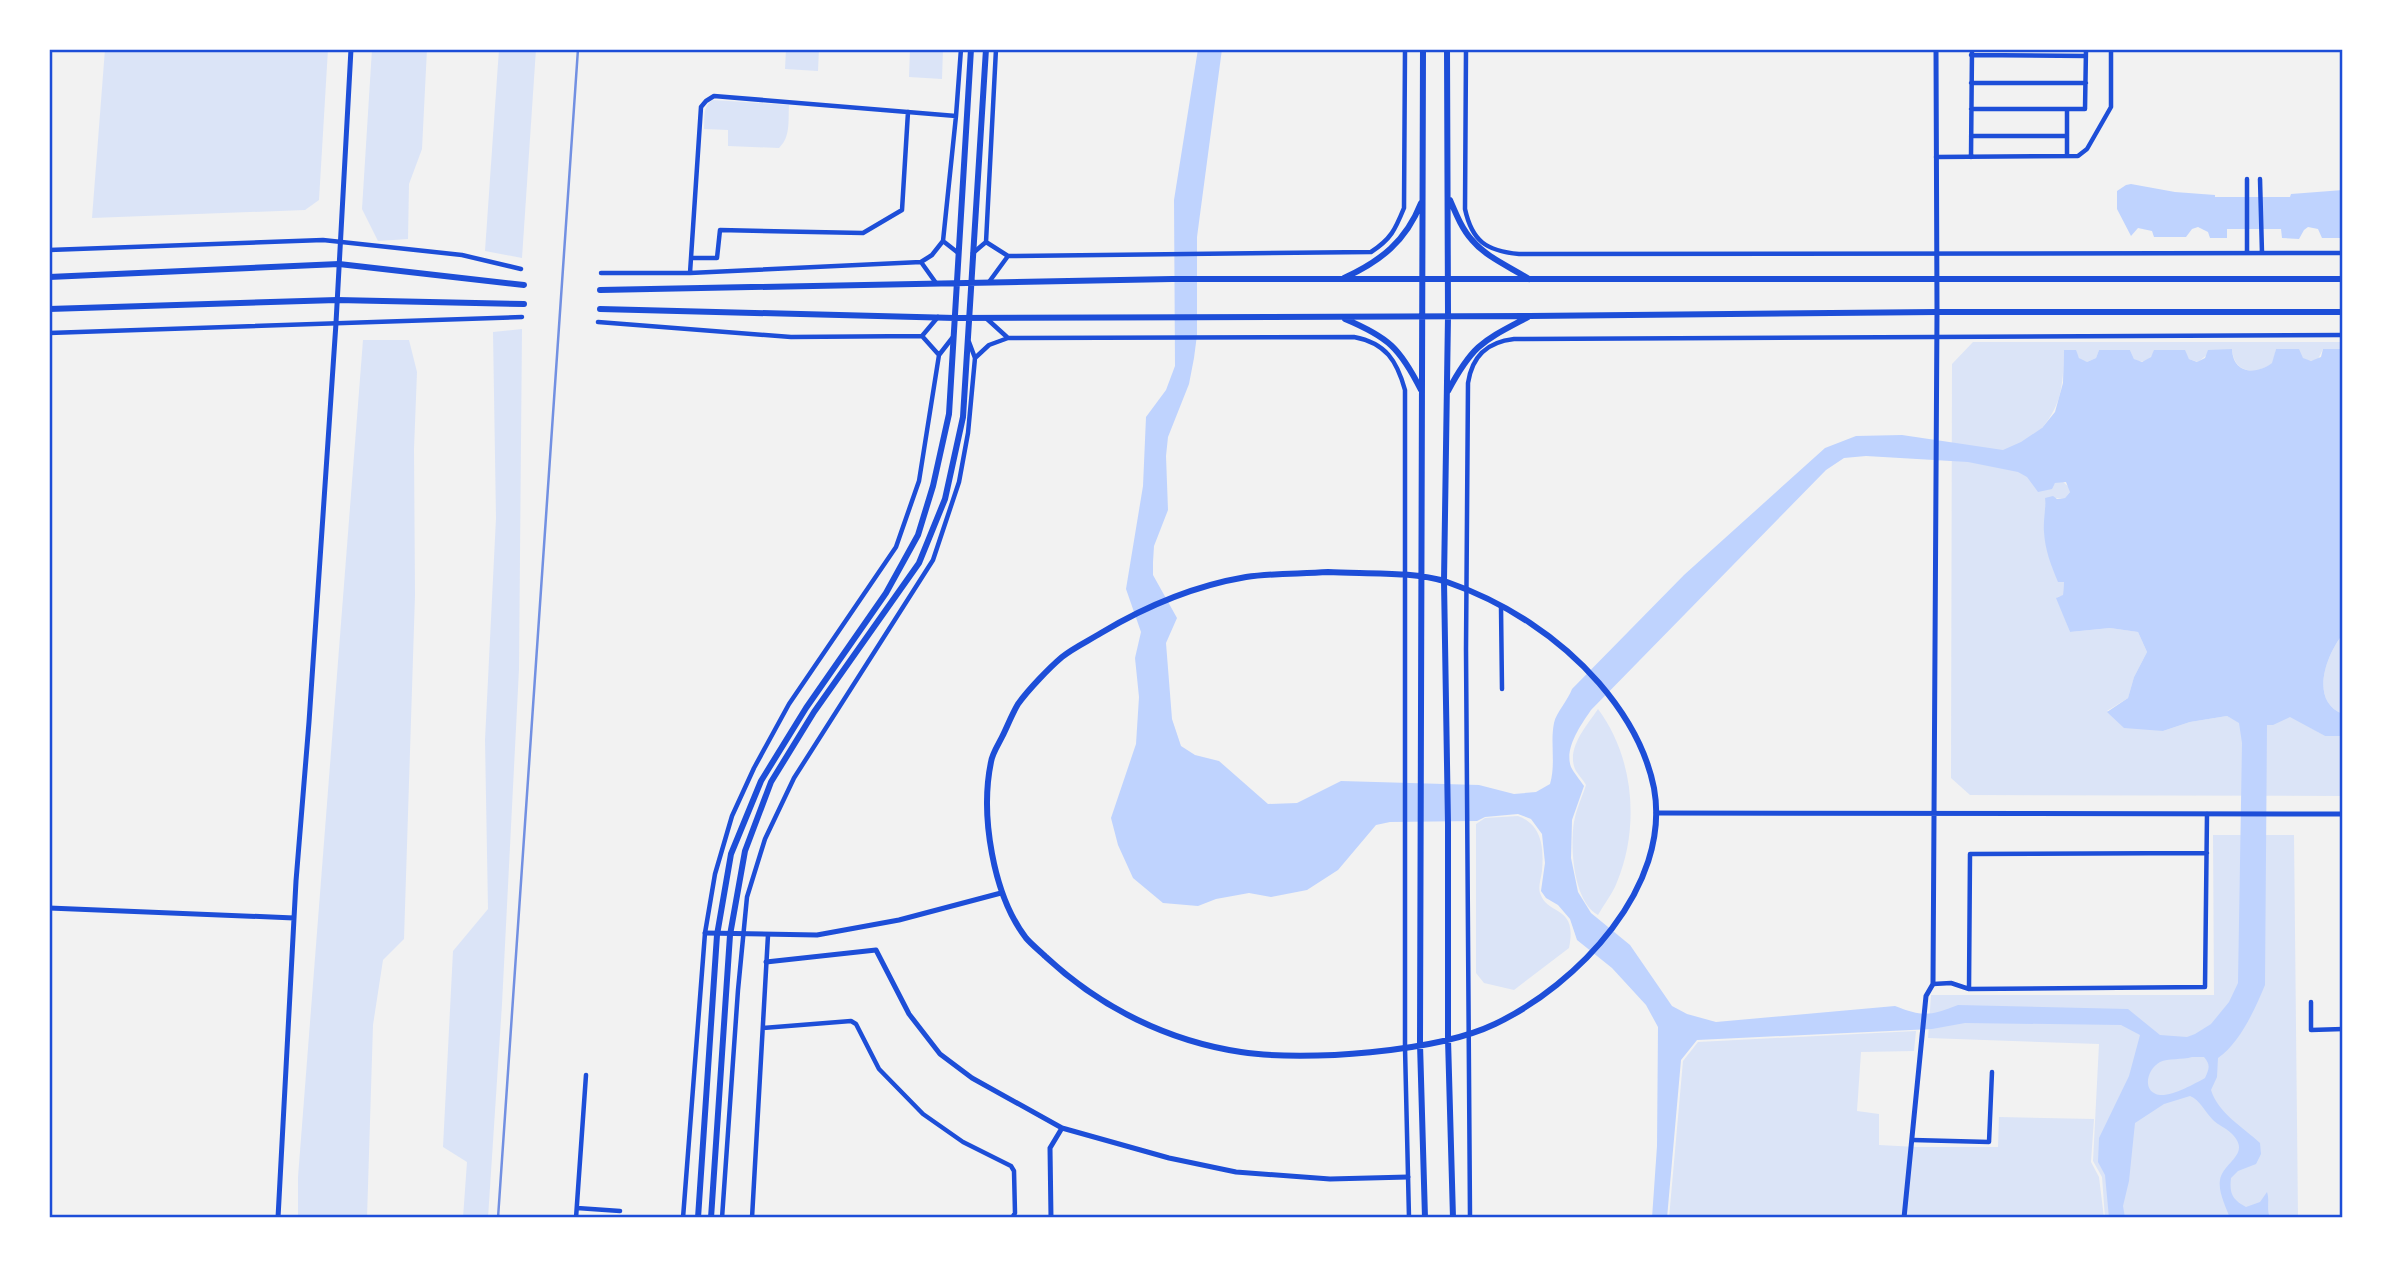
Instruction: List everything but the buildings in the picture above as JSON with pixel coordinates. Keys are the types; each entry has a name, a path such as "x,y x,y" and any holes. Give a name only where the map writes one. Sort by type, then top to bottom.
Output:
{"main road":[{"path":"698,1218 717,935 731,854 761,781 806,708 886,593 918,535 933,486 949,414 971,49"},
{"path":"711,1218 730,935 745,851 771,782 814,712 919,563 945,499 963,417 986,49"},
{"path":"1423,49 1420,1044 1425,1218"},
{"path":"1447,49 1448,316 1444,581 1448,783 1448,1039 1453,1218"},
{"path":"1448,197 1463,229 1473,242 1482,251 1531,280"},
{"path":"1341,280 1366,268 1396,243 1413,224 1423,198"},
{"path":"49,277 339,264 524,285"},
{"path":"600,290 1172,279 2343,279"},
{"path":"49,309 337,300 524,304"},
{"path":"600,309 955,318 2343,312"},
{"path":"1447,392 1461,368 1482,342 1529,316"},
{"path":"1340,317 1389,341 1409,367 1422,392"},
{"path":"1328,572 1420,577 1444,581 1466,590 1543,631 1567,649 1614,700 1636,737 1654,787 1654,834 1633,897 1617,923 1589,957 1528,1006 1493,1025 1467,1035 1405,1048 1307,1056 1244,1053 1183,1040 1140,1022 1101,1001 1061,971 1026,938 1001,893 986,825 991,760 1019,703 1063,656 1131,615 1174,596 1250,576 1328,572"}],"street":[{"path":"278,1218 294,918 336,323 351,49"},
{"path":"601,272 690,273 921,262 932,255 943,241 961,49"},
{"path":"973,254 986,242 996,49"},
{"path":"986,242 1008,256 1371,252 1387,241 1404,208 1405,49"},
{"path":"1466,49 1465,209 1469,225 1481,243 1501,253 2343,253"},
{"path":"1905,1218 1926,996 1933,984 1936,49"},
{"path":"1971,109 2085,108 2086,49"},
{"path":"1936,157 2078,156 2087,149 2112,107 2112,49"},
{"path":"1971,157 1972,52 2085,56"},
{"path":"1971,83 2085,83"},
{"path":"690,273 701,107 714,96 956,116"},
{"path":"2067,108 2067,156"},
{"path":"691,258 717,258 720,230 863,233 902,210 908,112"},
{"path":"1971,136 2067,136"},
{"path":"2247,179 2248,253"},
{"path":"2260,179 2262,253"},
{"path":"49,250 341,241 462,255 521,269"},
{"path":"943,241 957,252"},
{"path":"988,283 1008,256"},
{"path":"921,262 936,283"},
{"path":"49,333 522,317"},
{"path":"922,336 938,317"},
{"path":"986,318 1008,338"},
{"path":"598,322 791,337 922,336 939,355"},
{"path":"1470,1218 1466,784 1468,383 1471,367 1483,351 1498,340 1514,339 2343,335"},
{"path":"684,1218 705,933 715,874 732,816 754,768 789,704 896,547 919,481 939,355 954,337"},
{"path":"975,358 989,345 1008,338 1354,337 1367,340 1386,351 1399,369 1405,390 1405,1048 1409,1218"},
{"path":"722,1218 747,897 765,839 794,778 933,560 959,482 968,433 975,358 968,340"},
{"path":"1500,607 1502,689"},
{"path":"1656,813 2343,814"},
{"path":"1933,984 1951,983 1969,989 2205,987 2207,814"},
{"path":"1969,989 1970,854 2207,853"},
{"path":"705,933 817,934 899,920 1001,893"},
{"path":"49,908 294,918"},
{"path":"752,1218 768,935"},
{"path":"766,962 876,950 909,1014 940,1055 972,1078 1062,1128 1169,1158 1236,1172 1330,1179 1408,1177"},
{"path":"2311,1002 2311,1030 2343,1030"},
{"path":"763,1028 851,1021 856,1024 879,1069 923,1114 963,1142 1011,1166 1014,1171 1015,1213 1012,1218"},
{"path":"1913,1140 1989,1142 1992,1072"},
{"path":"576,1218 586,1075"},
{"path":"1051,1218 1050,1148 1062,1128"},
{"path":"577,1208 620,1211"}],"shaded area":[{"path":"105,49 328,49 319,200 305,210 92,218"},
{"path":"372,49 427,49 422,149 409,184 408,239 378,241 362,209"},
{"path":"499,49 536,49 522,258 485,251"},
{"path":"786,49 819,49 818,71 785,69"},
{"path":"910,49 943,49 942,79 909,77"},
{"path":"713,100 789,105 788,128 783,144 779,148 728,146 728,130 704,129 706,109"},
{"path":"522,329 519,669 488,1218 463,1218 467,1162 443,1147 453,951 488,909 485,740 496,518 493,332"},
{"path":"363,340 409,340 417,372 414,449 415,595 404,939 383,960 373,1025 367,1218 298,1218 298,1177"},
{"path":"1973,342 2343,342 2343,349 2323,349 2318,359 2312,361 2305,360 2299,353 2276,349 2273,363 2253,370 2241,368 2232,349 2208,354 2198,362 2189,359 2184,350 2153,354 2147,360 2137,361 2130,350 2099,350 2096,358 2087,362 2064,350 2058,401 2042,428 2052,486 2062,481 2070,488 2065,498 2045,498 2045,520 2064,582 2063,596 2057,597 2070,632 2110,628 2138,632 2147,652 2134,677 2128,698 2107,711 2163,731 2190,722 2227,716 2243,723 2258,725 2290,716 2325,736 2343,736 2343,796 1970,795 1951,778 1952,364"},
{"path":"2343,634 2343,714 2333,708 2326,699 2324,677 2331,654"},
{"path":"1598,709 1610,728 1626,770 1631,816 1624,861 1615,886 1598,915 1583,898 1575,873 1575,817 1586,785 1575,768 1573,758 1576,743"},
{"path":"1518,816 1537,831 1542,845 1540,893 1549,906 1566,918 1571,934 1569,948 1514,990 1484,983 1476,973 1476,824 1485,818"},
{"path":"2213,835 2294,835 2298,1218 2105,1218 2102,1177 2093,1161 2099,1044 1928,1038 1931,995 2214,995"},
{"path":"1916,1031 1914,1051 1861,1052 1857,1111 1879,1114 1879,1145 1998,1147 1999,1117 2094,1119 2091,1162 2099,1177 2104,1218 1669,1218 1683,1061 1698,1042"}],"water":[{"path":"1198,49 1222,49 1197,237 1197,335 1194,358 1189,384 1168,437 1168,510 1154,546 1153,575 1177,618 1166,643 1172,719 1181,746 1195,755 1219,761 1268,804 1297,803 1341,781 1479,785 1514,794 1536,792 1550,784 1554,723 1572,689 1684,575 1825,448 1856,436 1902,435 2003,450 2042,428 2055,412 2063,383 2064,350 2076,350 2079,358 2087,362 2096,358 2099,350 2130,350 2134,359 2142,362 2151,357 2154,350 2185,350 2189,359 2197,362 2205,358 2208,350 2232,349 2233,357 2241,368 2253,370 2272,363 2276,349 2299,349 2303,358 2311,361 2321,357 2323,349 2343,349 2343,634 2327,665 2324,689 2326,699 2333,708 2343,714 2343,736 2325,736 2290,717 2267,725 2265,985 2240,1035 2218,1058 2217,1077 2211,1090 2225,1113 2260,1143 2261,1154 2256,1164 2238,1171 2231,1178 2233,1196 2246,1207 2260,1202 2267,1192 2270,1218 2230,1218 2221,1194 2220,1180 2238,1152 2237,1140 2190,1096 2164,1104 2135,1123 2129,1181 2123,1206 2125,1218 2109,1218 2105,1175 2098,1162 2099,1138 2129,1076 2140,1035 2121,1025 1965,1023 1932,1029 1697,1040 1681,1060 1667,1218 1652,1218 1657,1146 1658,1027 1646,1005 1612,968 1577,940 1570,919 1541,891 1545,863 1542,834 1531,819 1518,814 1485,817 1477,821 1390,822 1376,825 1338,870 1307,890 1271,897 1249,893 1216,899 1198,906 1163,903 1133,878 1118,845 1111,818 1136,744 1139,697 1135,658 1141,632 1126,589 1143,486 1146,417 1166,390 1175,366 1174,200","holes":["1866,456 1968,462 2018,472 2027,477 2038,492 2052,489 2055,483 2066,482 2070,492 2065,498 2045,498 2044,528 2053,570 2058,582 2064,582 2063,595 2056,598 2070,632 2110,628 2138,632 2147,652 2134,677 2128,698 2107,712 2124,728 2163,731 2190,722 2227,716 2239,723 2242,743 2238,983 2229,1002 2211,1024 2195,1034 2187,1037 2160,1035 2128,1009 1958,1005 1926,1014 1895,1006 1716,1022 1687,1014 1672,1006 1630,945 1591,913 1578,892 1571,858 1572,820 1584,786 1569,760 1575,737 1587,716 1826,470 1844,458","2204,1057 2208,1062 2205,1078 2171,1094 2160,1095 2150,1090 2148,1080 2155,1065 2163,1061"]},
{"path":"2131,184 2215,197 2290,197 2291,194 2343,190 2343,238 2322,238 2318,229 2308,227 2299,239 2282,238 2281,229 2227,229 2227,238 2210,238 2208,232 2198,227 2192,229 2186,237 2154,237 2152,231 2138,228 2131,236 2117,209 2117,191"}],"railway":[{"path":"498,1218 578,49"}]}
